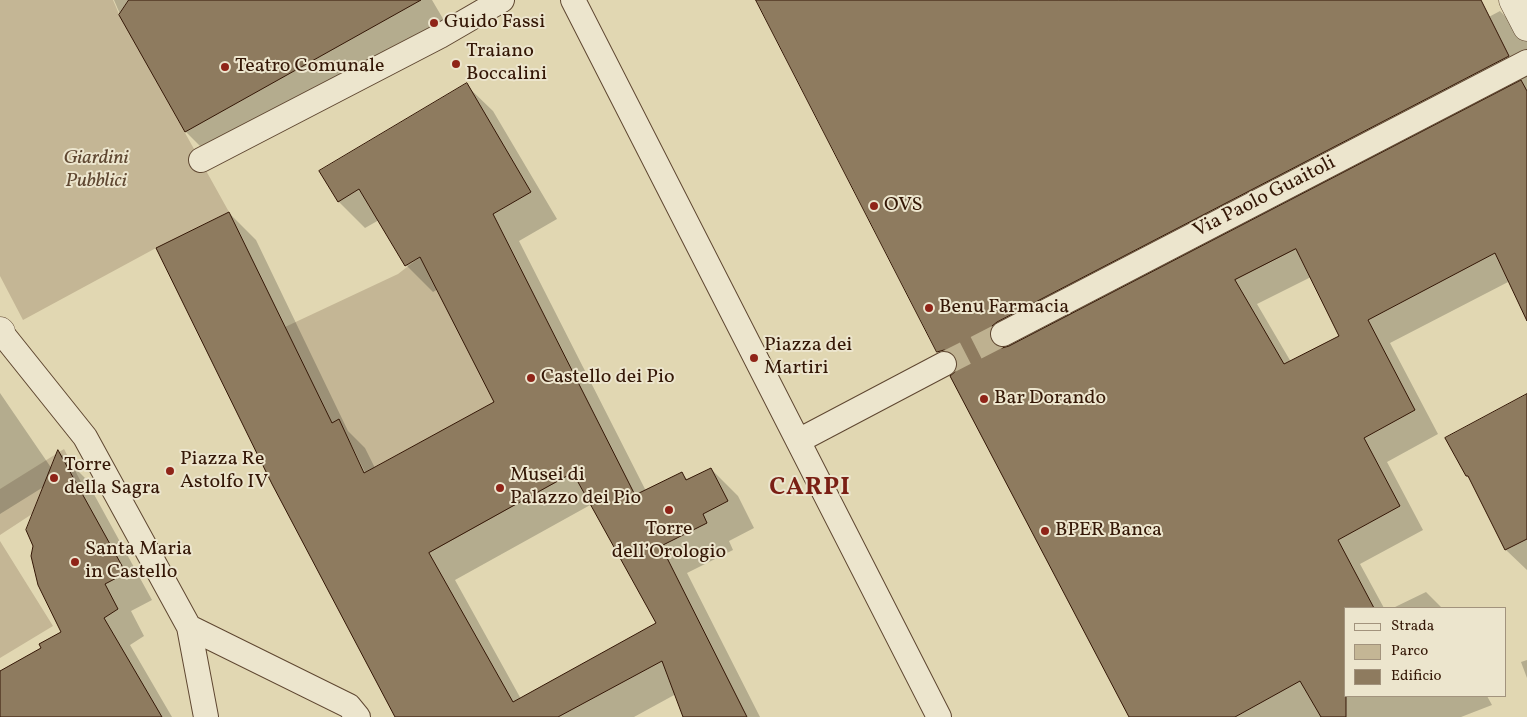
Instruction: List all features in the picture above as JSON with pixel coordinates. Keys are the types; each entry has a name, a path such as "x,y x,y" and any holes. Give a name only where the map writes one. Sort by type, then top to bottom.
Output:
{"street":[{"path":"201,160 440,36 502,0"},
{"path":"573,0 939,717"},
{"path":"1513,0 1527,27"},
{"name":"Via Paolo Guaitoli","path":"1003,334 1527,62"},
{"path":"2,335 85,437 189,627 206,717"},
{"path":"798,441 944,364"},
{"path":"189,627 349,706 358,717"}],"green space":[{"name":"Giardini Pubblici","path":"0,0 113,0 229,212 156,248 23,320 0,276"},
{"path":"420,257 497,401 365,472 339,420 332,423 285,327 398,274"},
{"path":"64,449 81,482 0,535 0,489"},
{"path":"0,541 53,626 0,658"}],"building":[{"name":"Teatro Comunale","path":"129,0 421,0 185,132 119,15"},
{"path":"756,0 1481,0 1509,56 997,322 992,326 989,333 995,345 1002,348 1009,346 1521,80 1527,91 1527,321 1495,253 1368,320 1415,410 1364,438 1400,506 1338,540 1373,607 1344,607 1344,697 1346,697 1346,717 1321,717 1300,681 1235,717 1129,717 950,376 956,371 958,365 956,358 951,352 944,350 937,352","holes":["1296,249 1339,336 1284,364 1235,280"]},
{"name":"Castello dei Pio","path":"467,83 531,192 493,214 635,495 682,472 686,480 711,468 728,501 703,514 707,523 661,546 747,717 683,717 662,661 558,717 395,717 272,484 156,248 229,212 332,423 339,419 364,473 494,402 420,257 405,266 359,189 338,202 319,171","holes":["573,473 656,623 513,702 429,553"]},
{"path":"1527,394 1527,539 1505,550 1468,476 1466,476 1445,438"},
{"path":"58,450 126,573 105,584 118,609 104,618 162,717 0,717 0,671 41,648 39,644 61,632 38,585 31,556 33,546 26,530"}],"tunnel":[{"path":"944,364 1003,334"}],"place":[{"name":"Guido Fassi","path":"434,23"},
{"name":"Traiano Boccalini","path":"456,64"},
{"name":"Teatro Comunale","path":"225,67"},
{"name":"OVS","path":"874,206"},
{"name":"Benu Farmacia","path":"929,308"},
{"name":"Piazza dei Martiri","path":"754,358"},
{"name":"Castello dei Pio","path":"531,378"},
{"name":"Bar Dorando","path":"984,399"},
{"name":"Piazza Re Astolfo IV","path":"170,471"},
{"name":"Torre della Sagra","path":"54,478"},
{"name":"Musei di Palazzo dei Pio","path":"500,488"},
{"name":"Torre dell’Orologio","path":"669,510"},
{"name":"BPER Banca","path":"1045,531"},
{"name":"Santa Maria in Castello","path":"75,562"}],"district":[{"name":"CARPI","path":"810,489"}]}
